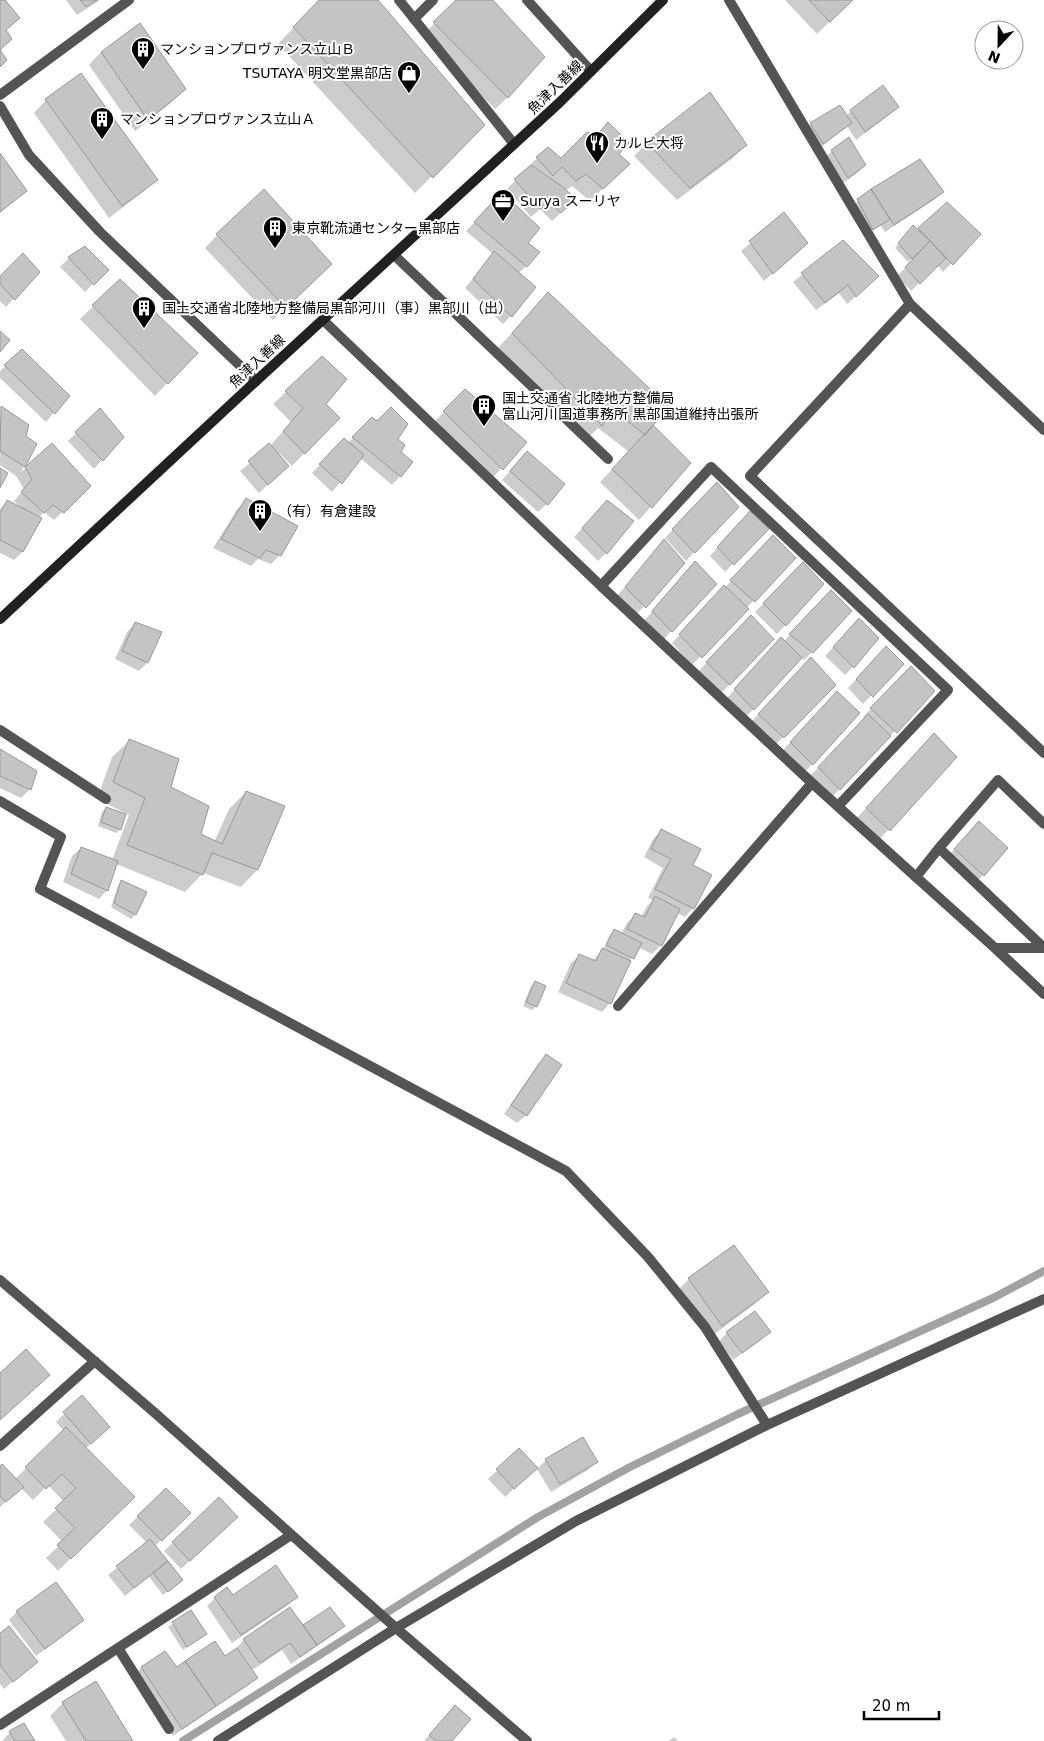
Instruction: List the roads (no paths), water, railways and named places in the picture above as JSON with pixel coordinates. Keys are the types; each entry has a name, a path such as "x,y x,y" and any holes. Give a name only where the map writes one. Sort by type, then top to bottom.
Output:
{"main road":[{"name":"魚津入善線","path":"0,619 256,381 560,103 663,0"}],"street":[{"path":"0,95 129,0"},
{"path":"399,0 514,144"},
{"path":"414,19 433,0"},
{"path":"527,0 591,71"},
{"path":"729,0 910,304 1044,430"},
{"path":"0,106 29,155 100,232 256,381"},
{"path":"394,255 608,459"},
{"path":"910,304 750,476 1044,752"},
{"path":"323,320 601,586 812,783 1044,994"},
{"path":"601,586 712,467 948,690 838,806"},
{"path":"0,730 106,799"},
{"path":"916,877 998,780 1044,824"},
{"path":"618,1006 812,783"},
{"path":"0,801 61,837 40,889 566,1171 648,1257 705,1327 767,1425"},
{"path":"939,848 1044,948"},
{"path":"995,948 1044,948"},
{"path":"0,1280 95,1361 396,1628 528,1741"},
{"path":"218,1741 396,1628 576,1520 767,1425 1044,1299"},
{"path":"0,1446 95,1361"},
{"path":"0,1726 291,1534"},
{"path":"118,1648 170,1729"}],"waterway":[{"path":"183,1741 538,1517 630,1467 738,1414 993,1298 1044,1271"}],"place":[{"name":"マンションプロヴァンス立山Ｂ","path":"143,70"},
{"name":"TSUTAYA 明文堂黒部店","path":"409,94"},
{"name":"マンションプロヴァンス立山Ａ","path":"102,140"},
{"name":"カルビ大将","path":"597,164"},
{"name":"Surya スーリヤ","path":"503,222"},
{"name":"東京靴流通センター黒部店","path":"275,249"},
{"name":"国土交通省北陸地方整備局黒部河川（事）黒部川（出）","path":"144,329"},
{"name":"国土交通省 北陸地方整備局 富山河川国道事務所 黒部国道維持出張所","path":"484,427"},
{"name":"（有）有倉建設","path":"260,532"}]}
